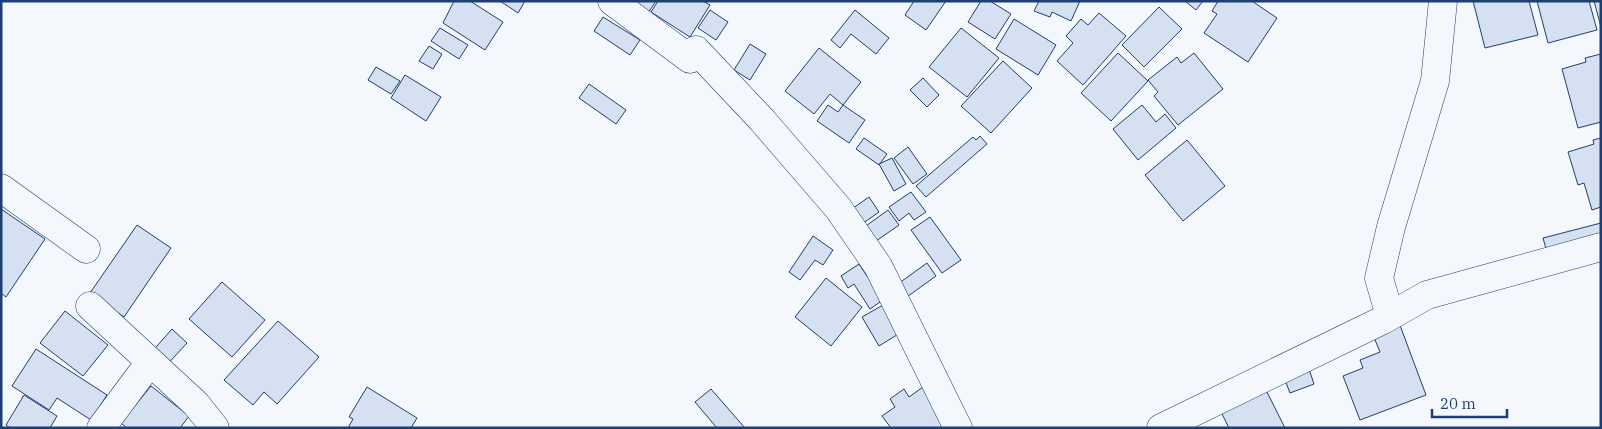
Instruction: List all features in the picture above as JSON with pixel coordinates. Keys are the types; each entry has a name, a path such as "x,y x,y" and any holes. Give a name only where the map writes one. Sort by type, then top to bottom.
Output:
{"street":[{"path":"612,1 690,59 696,50 762,120 838,208 878,266 958,428"},
{"path":"1390,316 1379,278 1391,227 1435,81 1443,1"},
{"path":"1,188 86,249"},
{"path":"1161,428 1390,316 1427,295 1601,247"},
{"path":"90,306 196,404 215,428"},
{"path":"100,428 150,362"}],"building":[{"path":"454,1 470,1 503,22 485,50 443,23"},
{"path":"500,1 525,1 518,13"},
{"path":"625,1 656,1 644,19"},
{"path":"658,1 703,1 710,5 690,37 651,12"},
{"path":"914,1 946,1 926,30 905,15"},
{"path":"981,1 990,1 1011,14 995,39 968,22"},
{"path":"1039,1 1080,1 1071,21 1052,12 1050,17 1034,11"},
{"path":"1185,1 1203,1 1196,10"},
{"path":"1218,1 1252,1 1277,18 1248,62 1204,33 1217,14 1212,11"},
{"path":"1473,1 1529,1 1538,35 1485,48"},
{"path":"1537,1 1589,1 1597,30 1548,43"},
{"path":"1594,1 1601,1 1601,27"},
{"path":"1159,7 1182,29 1144,67 1122,45"},
{"path":"710,10 728,22 716,40 698,28"},
{"path":"855,10 889,38 876,54 851,34 840,48 831,40"},
{"path":"1099,13 1126,36 1083,85 1057,61 1073,43 1066,36 1081,19 1088,25"},
{"path":"603,17 640,40 630,55 594,31"},
{"path":"1014,19 1056,45 1038,75 996,49"},
{"path":"440,28 468,45 459,59 431,41"},
{"path":"961,28 999,58 967,97 929,67"},
{"path":"750,44 766,54 750,80 734,70"},
{"path":"429,46 442,54 433,69 419,61"},
{"path":"819,48 861,82 843,105 830,94 814,114 785,91"},
{"path":"1118,53 1148,81 1111,121 1081,93"},
{"path":"1194,53 1223,89 1178,125 1154,96 1158,92 1148,80 1177,57 1181,63"},
{"path":"1601,54 1601,122 1578,128 1562,69 1586,62 1585,58"},
{"path":"1003,61 1032,88 991,133 961,106"},
{"path":"376,67 400,81 391,94 368,80"},
{"path":"405,75 441,97 426,121 391,98"},
{"path":"923,78 939,95 927,107 910,90"},
{"path":"589,84 626,110 616,124 579,98"},
{"path":"828,105 838,112 843,105 865,120 849,143 817,121"},
{"path":"1142,105 1156,122 1165,114 1176,128 1138,160 1113,129"},
{"path":"980,136 987,144 926,197 916,186 973,137 976,140"},
{"path":"864,138 887,154 879,165 856,149"},
{"path":"1601,138 1601,207 1592,210 1584,183 1578,185 1568,152 1594,144 1593,140"},
{"path":"1187,140 1225,186 1183,221 1145,175"},
{"path":"908,147 927,174 913,184 894,158"},
{"path":"892,158 906,184 894,191 879,164"},
{"path":"911,192 926,212 914,220 909,213 899,221 889,207"},
{"path":"869,197 879,212 859,226 849,211"},
{"path":"1,209 45,239 6,297 1,293"},
{"path":"888,210 899,225 869,246 859,231"},
{"path":"930,217 961,260 942,273 911,230"},
{"path":"1601,223 1601,242 1548,256 1543,238"},
{"path":"137,225 171,248 124,317 90,293"},
{"path":"813,236 833,250 823,265 815,260 800,280 789,272"},
{"path":"927,263 936,276 904,299 895,286"},
{"path":"859,264 883,300 870,309 854,284 848,288 841,276"},
{"path":"826,278 862,307 831,346 795,317"},
{"path":"222,282 265,320 232,357 189,319"},
{"path":"883,305 900,333 879,346 862,317"},
{"path":"65,311 108,345 83,376 40,343"},
{"path":"1398,320 1426,395 1360,420 1343,376 1363,368 1360,360 1380,352 1371,330"},
{"path":"278,321 319,357 277,404 264,392 253,405 224,380"},
{"path":"172,329 187,343 164,368 149,355"},
{"path":"36,349 107,395 91,420 57,398 49,410 12,386"},
{"path":"1308,366 1314,384 1290,393 1283,375"},
{"path":"151,386 189,416 180,428 127,428 121,423"},
{"path":"367,387 417,418 411,428 348,428 353,419 349,417"},
{"path":"923,387 943,428 891,428 882,416 895,407 890,399 904,389 909,397"},
{"path":"1265,388 1285,428 1229,428 1220,410"},
{"path":"711,389 745,428 717,428 695,402"},
{"path":"24,395 57,416 50,428 10,428 6,425"}]}
